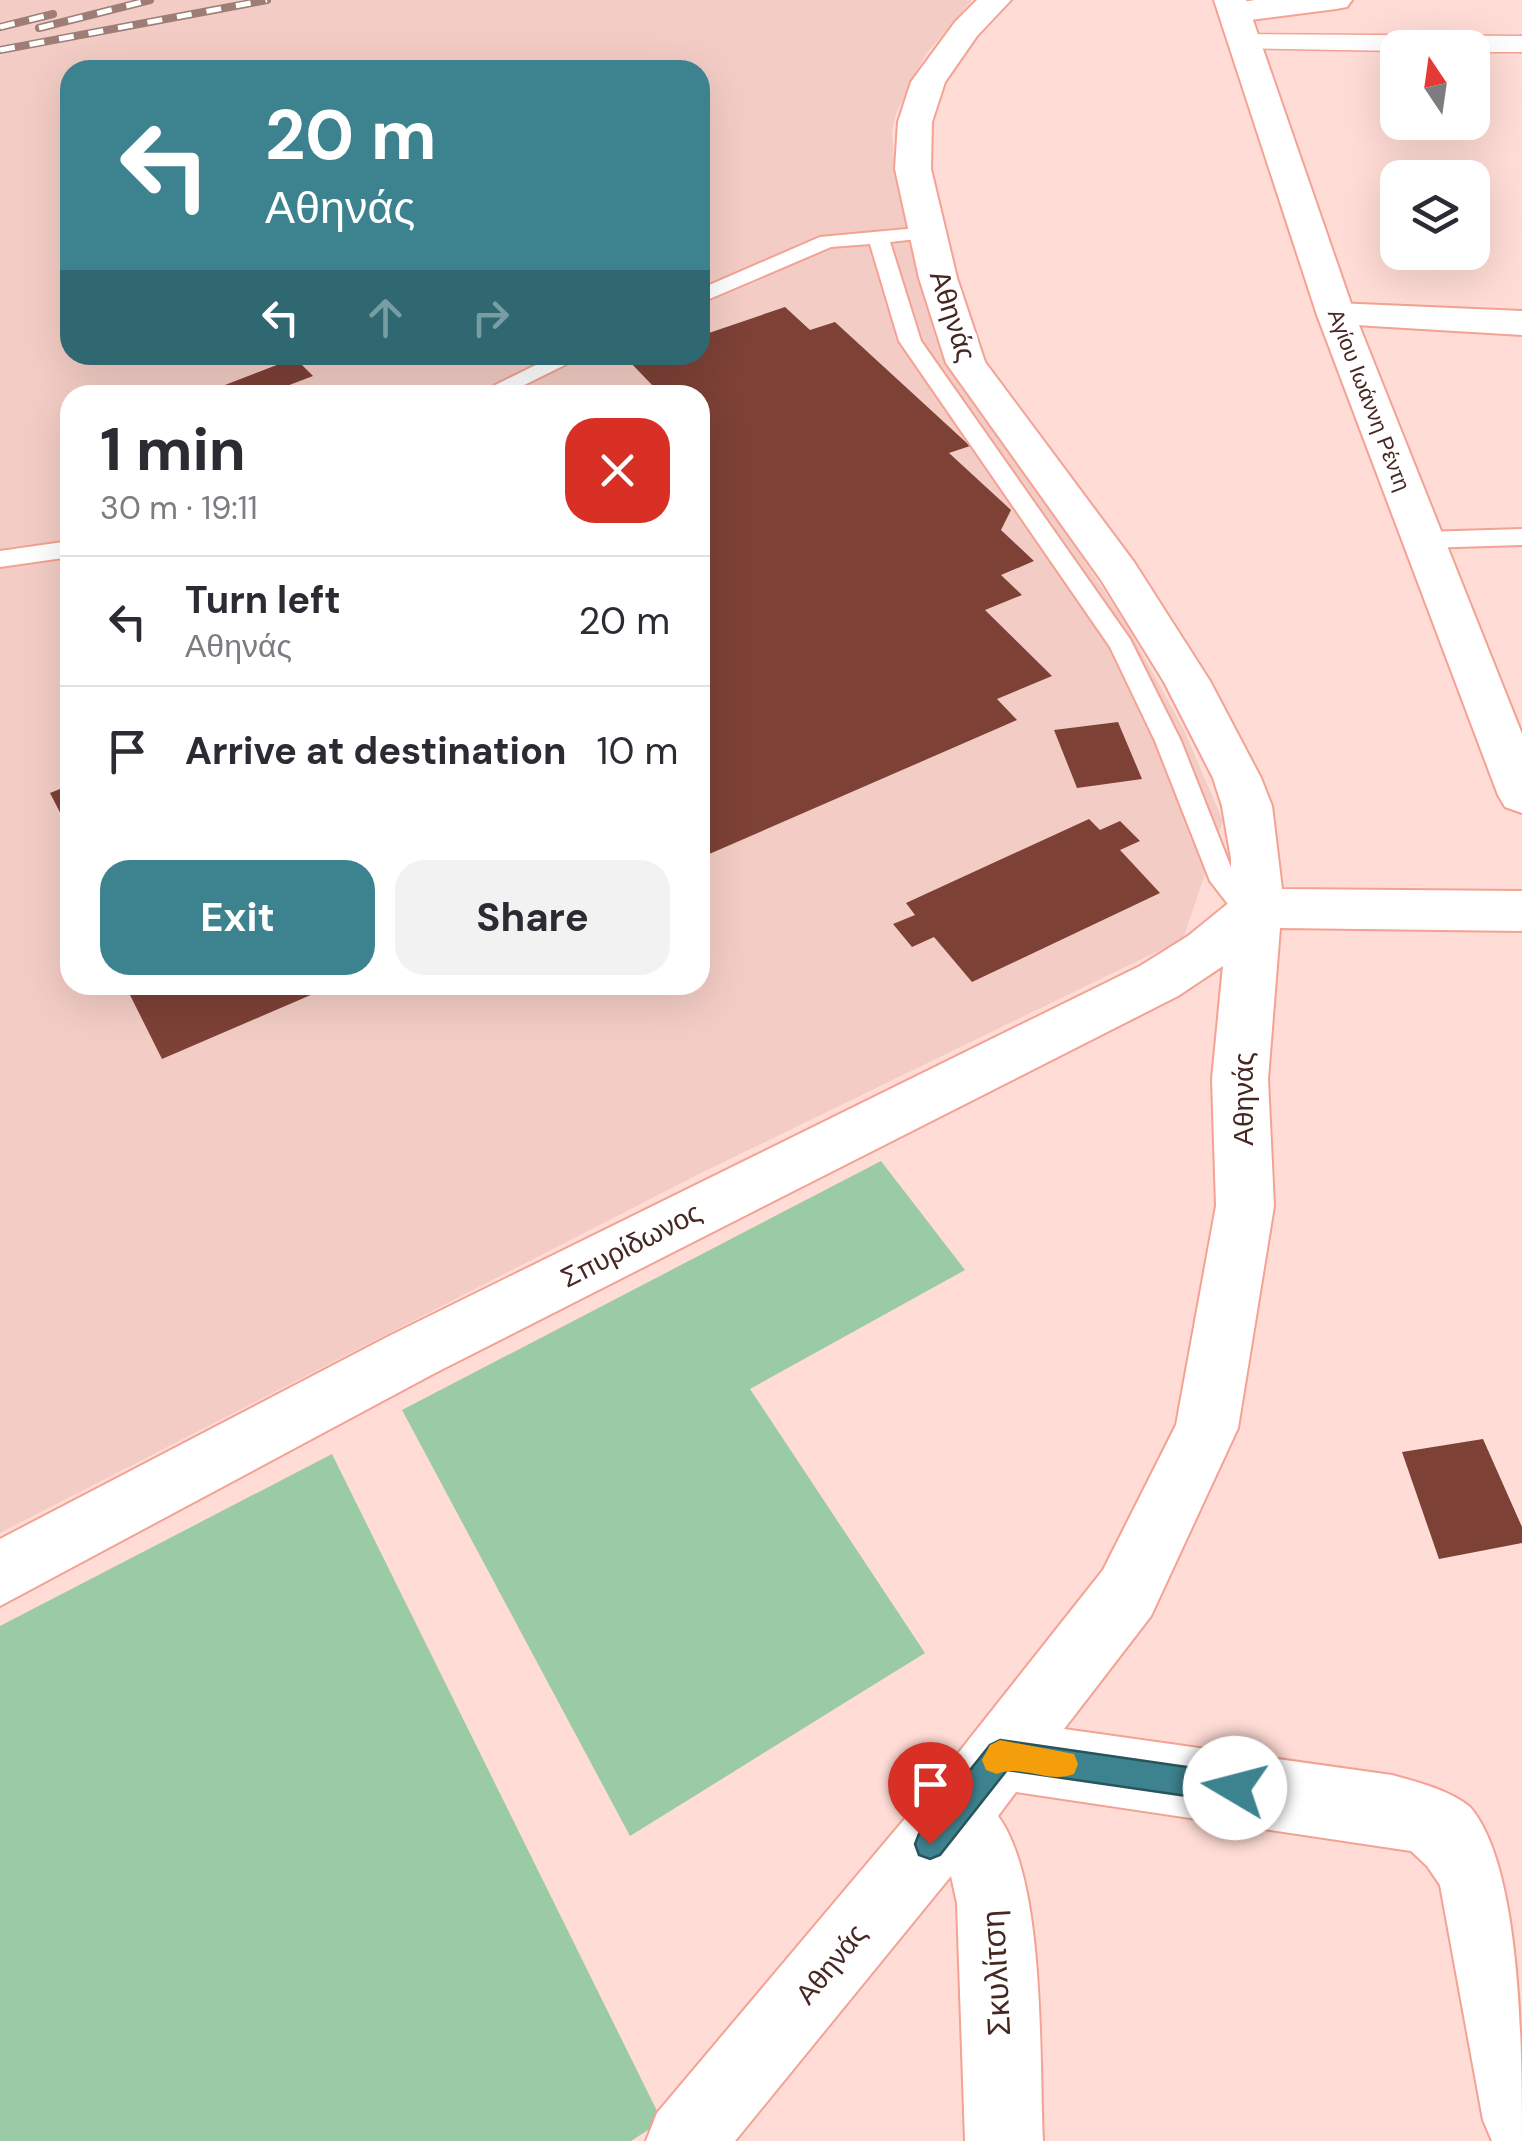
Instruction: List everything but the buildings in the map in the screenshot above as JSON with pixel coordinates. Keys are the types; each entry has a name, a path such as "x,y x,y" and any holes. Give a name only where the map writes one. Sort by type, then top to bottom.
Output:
{"street":[{"name":"Αθηνάς","path":"685,2141 954,1815 1126,1593 1207,1428 1245,1206 1240,1079 1256,908 1256,860 1250,824 1231,765 1187,681 1118,572 966,363 913,169 914,122 928,82 941,59 995,0"},
{"path":"1237,18 1336,0"},
{"path":"1237,18 1522,44"},
{"name":"Αγίου Ιωάννη Ρέντη","path":"1237,18 1336,315 1522,796"},
{"path":"1336,315 1522,323"},
{"path":"1256,908 1522,911"},
{"name":"Σπυρίδωνος","path":"0,1574 413,1354 1160,981 1207,950 1256,908"},
{"path":"1000,1755 1392,1811 1427,1818 1445,1829 1461,1848 1476,1879 1522,2120"},
{"name":"Σκυλίτση","path":"954,1815 981,1853 994,1903 1004,2141"}],"lane":[{"path":"710,293 827,241 928,233"},
{"path":"878,235 895,302 910,341 1120,645 1168,741 1220,874 1234,894 1256,908"},
{"path":"508,385 552,365"},
{"path":"1424,540 1522,536"},
{"path":"0,560 60,551"}],"shaded area":[{"path":"0,0 972,0 926,54 897,111 892,130 894,162 935,336 957,382 1053,514 1126,624 1184,730 1223,821 1183,939 701,1173 0,1533"}],"green space":[{"path":"881,1161 965,1270 750,1389 925,1653 630,1836 402,1410"},
{"path":"332,1454 662,2121 631,2141 0,2141 0,1626"}],"railway":[{"path":"39,28 150,0"},
{"path":"0,50 267,0"},
{"path":"0,27 53,14"}],"slow traffic":[{"path":"997,1760 1000,1755 1064,1764"}],"route":[{"path":"930,1844 1000,1755 1235,1788"}]}
